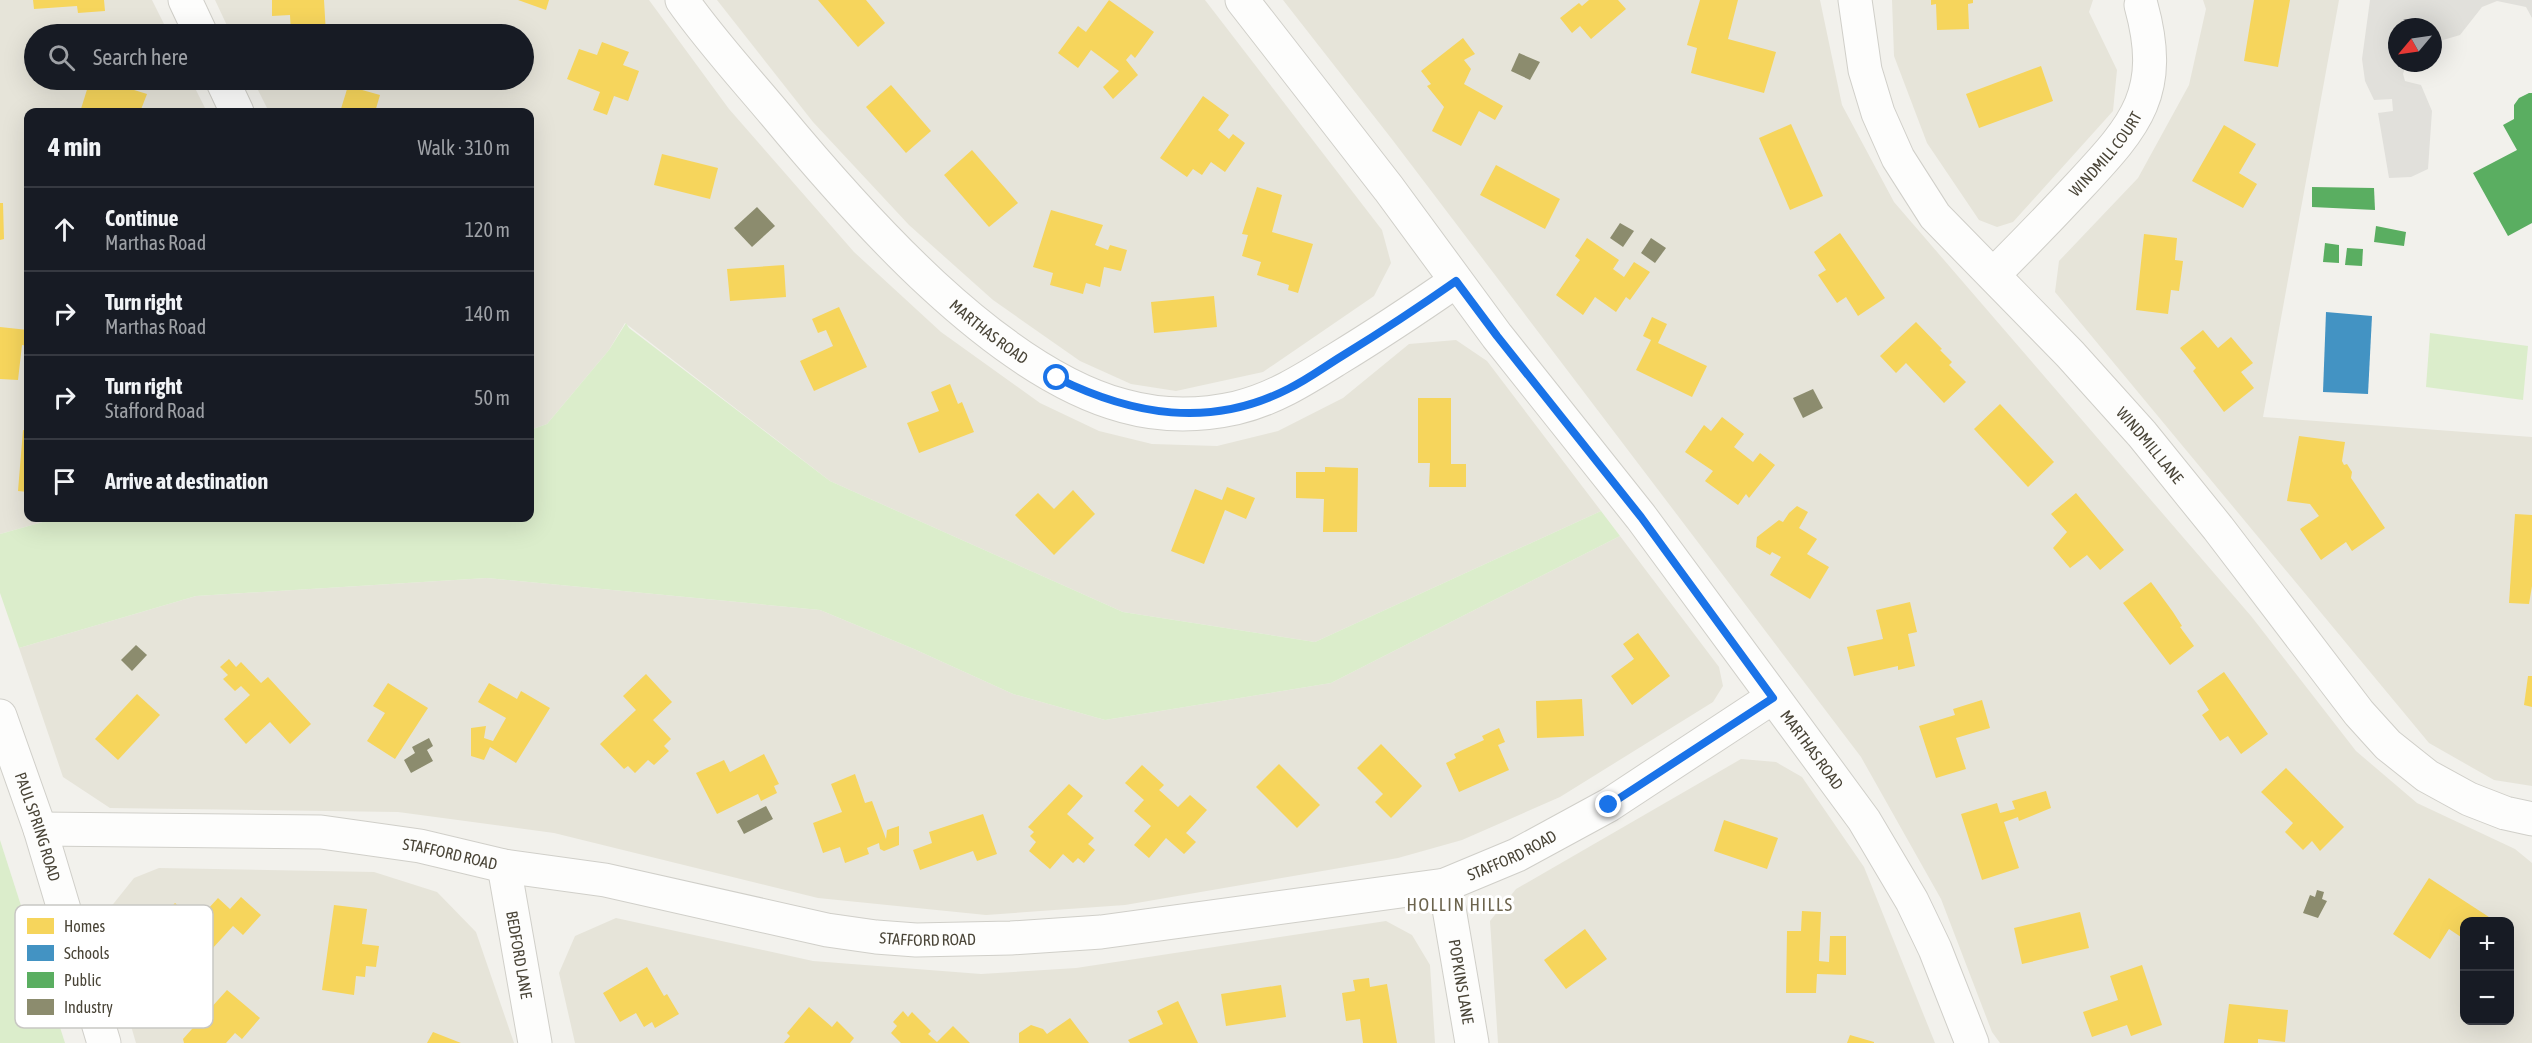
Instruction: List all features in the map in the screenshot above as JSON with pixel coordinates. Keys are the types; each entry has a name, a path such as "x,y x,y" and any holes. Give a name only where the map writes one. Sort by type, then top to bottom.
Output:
{"street":[{"path":"185,0 196,24"},
{"name":"MARTHAS ROAD","path":"682,0 807,153 865,217 915,267 973,320 1026,359 1085,392 1123,406 1179,414 1236,408 1288,389 1399,321 1456,281"},
{"name":"MARTHAS ROAD","path":"1242,0 1389,189 1497,336 1641,517 1864,820 1912,901 1935,949 1972,1043"},
{"name":"WINDMILL LANE","path":"1855,0 1865,70 1878,113 1898,158 1935,216 2070,354 2142,434 2218,528 2359,713 2388,745 2427,776 2469,799 2505,813 2532,819"},
{"name":"WINDMILL COURT","path":"1994,274 2115,147 2136,118 2144,98 2150,69 2149,34 2141,5"},
{"path":"227,90 235,108"},
{"name":"STAFFORD ROAD","path":"40,830 321,832 420,846 504,866 605,880 827,930 916,940 1011,938 1101,932 1444,885 1517,855 1609,805 1773,698"},
{"name":"PAUL SPRING ROAD","path":"0,716 40,830 63,905"},
{"name":"BEDFORD LANE","path":"504,866 535,1043"},
{"name":"POPKINS LANE","path":"1444,885 1472,1043"},
{"name":"PAUL SPRING ROAD","path":"99,1028 104,1043"}],"shaded area":[{"path":"0,0 152,0 164,24 24,24 24,90 196,90 205,108 24,108 24,522 43,522 0,534"},
{"path":"215,0 649,0 729,109 854,252 941,332 1040,403 1099,431 1152,444 1217,446 1278,431 1343,398 1409,344 1456,340 1487,361 1601,511 1315,642 1123,612 830,481 625,323 609,350 547,424 534,429 534,108 267,108 258,90 534,90 534,24 226,24"},
{"path":"717,0 1205,0 1382,230 1391,263 1374,296 1263,372 1176,391 1131,384 1080,361 993,300 909,225 813,122"},
{"path":"1283,0 1820,0 1842,105 1894,202 2251,616 2356,751 2417,803 2515,849 2532,863 2532,1043 2000,1043 1992,1032 1941,899 1861,757 1391,138"},
{"path":"1892,0 2093,0 2089,12 2117,70 2113,111 2013,222 1997,227 1979,220 1927,143 1894,56"},
{"path":"2203,0 2339,0 2263,417 2532,437 2532,786 2494,780 2429,743 2055,292 2059,261 2138,178 2189,85 2206,9"},
{"path":"2370,0 2532,0 2532,18 2526,7 2497,1 2482,7 2460,35 2442,40 2442,18 2388,18 2388,72 2404,72 2405,81 2421,85 2432,111 2428,169 2411,177 2389,178 2378,113 2393,111 2392,99 2374,100 2365,81 2362,59"},
{"path":"1620,536 1719,667 1723,686 1713,702 1560,797 1462,840 1398,858 1125,905 986,915 818,898 554,833 398,812 110,808 63,777 19,648 196,596 487,578 820,610 1013,694 1105,720 1331,683"},
{"path":"1741,759 1776,762 1802,777 1864,867 1935,1043 1498,1043 1490,921 1516,889"},
{"path":"159,868 374,872 437,892 476,932 514,1043 136,1043 132,1028 213,1028 213,905 112,905 134,878"},
{"path":"616,918 813,961 981,974 1076,968 1386,921 1412,935 1430,965 1435,1043 575,1043 559,973 575,936"}],"green space":[{"path":"626,323 629,328 830,481 1123,612 1315,642 1601,511 1620,536 1331,683 1105,720 1013,694 820,610 487,578 196,596 19,648 0,593 0,534 43,522 534,522 534,429 547,424 609,350"},
{"path":"2430,333 2528,346 2523,400 2426,387"},
{"path":"0,840 21,905 15,905 15,1028 60,1028 65,1043 0,1043"}],"building: Homes":[{"path":"33,0 104,0 105,11 78,13 77,6 34,9"},
{"path":"272,0 324,0 325,24 290,24 290,15 272,16"},
{"path":"518,0 549,0 546,10"},
{"path":"818,0 866,0 885,23 858,47"},
{"path":"1109,0 1154,32 1135,58 1131,54 1126,60 1138,75 1113,99 1103,87 1119,71 1091,50 1078,68 1058,53 1078,26 1086,32"},
{"path":"1589,0 1618,0 1626,9 1591,39 1580,26 1572,33 1560,18 1579,3 1582,6"},
{"path":"1700,0 1738,0 1728,39 1776,52 1764,93 1691,73 1697,48 1687,45"},
{"path":"1931,0 1973,0 1973,3 1968,4 1969,29 1937,30 1936,4 1931,5"},
{"path":"2254,0 2290,0 2278,67 2244,61"},
{"path":"1463,38 1475,54 1464,60 1471,69 1464,84 1503,106 1495,120 1479,111 1461,146 1432,131 1444,107 1427,86 1431,84 1421,71"},
{"path":"602,42 629,52 623,65 639,71 628,101 614,96 607,115 593,110 600,92 567,79 579,49 597,55"},
{"path":"2041,66 2053,101 1979,128 1966,94"},
{"path":"891,85 931,131 906,153 866,107"},
{"path":"87,90 134,90 147,94 142,108 81,108"},
{"path":"347,90 362,90 380,95 376,108 341,108"},
{"path":"1203,96 1229,115 1218,130 1229,139 1233,134 1245,143 1225,172 1211,162 1202,175 1193,169 1187,177 1160,158"},
{"path":"1791,124 1823,196 1790,210 1759,138"},
{"path":"2224,125 2256,144 2239,173 2257,184 2243,208 2192,181"},
{"path":"972,150 1018,203 989,227 944,175"},
{"path":"662,154 718,168 710,199 654,185"},
{"path":"1496,165 1560,199 1545,229 1480,195"},
{"path":"1257,187 1282,195 1272,232 1313,244 1298,293 1288,290 1289,285 1257,275 1261,262 1242,256 1248,235 1242,234"},
{"path":"0,203 3,203 4,239 0,240"},
{"path":"1051,210 1103,225 1095,245 1108,250 1110,245 1127,250 1121,271 1104,267 1100,287 1086,283 1083,294 1050,285 1053,273 1033,267"},
{"path":"1840,233 1885,298 1858,316 1846,297 1837,303 1818,275 1826,270 1814,252"},
{"path":"2144,234 2177,238 2175,260 2183,261 2179,291 2171,290 2168,314 2136,310"},
{"path":"1587,238 1619,260 1613,269 1624,277 1634,262 1650,272 1630,300 1626,297 1616,312 1595,297 1583,315 1556,295 1580,260 1575,256"},
{"path":"784,265 786,297 730,301 727,269"},
{"path":"1214,296 1217,327 1154,333 1151,302"},
{"path":"839,307 867,367 814,391 800,361 833,346 826,330 818,333 812,319"},
{"path":"1652,317 1667,324 1658,343 1707,366 1692,397 1636,370 1651,340 1643,336"},
{"path":"1916,322 1942,349 1940,350 1952,362 1949,365 1966,382 1944,403 1906,363 1896,373 1880,356"},
{"path":"0,327 24,330 24,345 22,345 18,380 0,379"},
{"path":"2203,330 2218,348 2231,337 2253,363 2241,372 2254,388 2224,412 2193,371 2196,368 2180,348"},
{"path":"950,384 958,404 962,402 974,432 919,453 907,423 939,411 931,392"},
{"path":"1418,398 1451,398 1451,464 1466,464 1466,487 1429,487 1430,463 1418,463"},
{"path":"2000,404 2054,462 2028,487 1974,429"},
{"path":"1722,417 1744,434 1734,447 1753,462 1760,453 1775,465 1749,498 1746,494 1738,505 1705,481 1713,471 1685,452 1704,425 1711,431"},
{"path":"23,430 24,492 18,491"},
{"path":"2299,436 2345,442 2342,461 2344,465 2347,464 2352,472 2351,478 2385,528 2352,551 2346,542 2321,560 2300,529 2319,516 2310,504 2287,501"},
{"path":"1325,467 1358,468 1357,532 1323,532 1324,499 1296,498 1296,472 1325,472"},
{"path":"1227,487 1255,498 1246,519 1225,510 1204,564 1171,551 1195,489 1222,500"},
{"path":"1073,490 1095,514 1054,555 1015,515 1038,493 1054,509"},
{"path":"2076,493 2124,550 2100,570 2087,555 2070,568 2053,548 2067,532 2051,514"},
{"path":"1797,506 1808,512 1799,528 1817,539 1807,554 1829,567 1810,599 1770,575 1781,557 1772,552 1770,555 1756,547 1757,537 1779,520 1783,522"},
{"path":"2515,514 2532,515 2532,586 2529,604 2509,603"},
{"path":"2151,582 2194,646 2170,665 2123,603"},
{"path":"1910,602 1917,632 1908,634 1915,666 1898,670 1898,666 1854,676 1847,647 1883,639 1876,610"},
{"path":"1638,633 1670,676 1632,705 1611,676 1634,659 1623,644"},
{"path":"229,659 236,667 241,662 261,683 268,677 311,724 290,744 270,722 246,744 224,719 250,695 241,686 235,691 223,679 228,675 220,667"},
{"path":"2224,672 2268,734 2241,754 2228,736 2220,741 2202,715 2209,710 2197,691"},
{"path":"646,674 672,702 653,720 671,739 664,746 669,751 654,765 648,760 635,773 628,766 624,769 600,744 636,710 623,696"},
{"path":"2528,676 2532,676 2532,707 2524,705"},
{"path":"388,683 428,708 395,759 367,741 385,713 373,706"},
{"path":"489,683 517,699 521,691 550,708 516,763 490,747 484,760 471,756 471,728 486,726 484,738 493,741 506,718 478,702"},
{"path":"137,694 160,715 118,760 95,739"},
{"path":"1582,699 1584,736 1537,738 1536,701"},
{"path":"1982,700 1990,728 1956,738 1966,769 1936,778 1919,726 1955,715 1953,709"},
{"path":"1499,728 1505,742 1498,745 1509,770 1459,792 1446,763 1456,758 1454,754 1484,740 1482,736"},
{"path":"1381,744 1422,786 1391,818 1375,802 1383,794 1357,768"},
{"path":"764,754 779,784 774,786 777,793 761,801 758,794 717,814 696,773 724,760 730,772"},
{"path":"1279,764 1320,805 1297,828 1256,787"},
{"path":"1142,765 1164,785 1159,790 1178,807 1190,795 1207,810 1186,833 1196,842 1184,854 1166,838 1149,858 1134,845 1151,826 1134,811 1144,800 1125,783"},
{"path":"2286,768 2344,827 2320,851 2312,841 2303,850 2285,832 2293,823 2261,792"},
{"path":"855,774 865,803 872,801 886,839 887,830 899,826 899,845 884,851 880,849 879,843 867,848 869,854 845,863 840,847 823,853 813,823 842,812 831,784"},
{"path":"1069,784 1083,796 1067,814 1094,838 1088,844 1095,850 1084,863 1078,858 1073,863 1063,854 1050,869 1029,851 1036,842 1030,836 1034,832 1028,827"},
{"path":"2046,791 2051,808 2019,821 2018,817 2004,822 2019,868 1982,880 1961,814 1997,803 2000,813 2015,809 2012,801"},
{"path":"983,814 997,854 977,861 973,851 920,870 913,850 932,843 929,832"},
{"path":"1724,820 1778,838 1767,869 1714,851"},
{"path":"2429,878 2489,917 2460,917 2460,936 2449,929 2430,959 2393,934"},
{"path":"241,897 261,915 243,935 233,926 213,948 212,905 218,898 230,909"},
{"path":"334,905 367,909 362,944 379,946 376,967 366,966 365,977 356,976 354,995 322,990"},
{"path":"1802,911 1821,912 1819,961 1829,962 1830,936 1846,936 1846,975 1817,974 1816,993 1786,993 1787,931 1801,931"},
{"path":"2080,912 2089,948 2022,964 2014,928"},
{"path":"1585,929 1607,959 1566,989 1544,960"},
{"path":"2142,965 2162,1025 2131,1036 2127,1025 2092,1037 2083,1012 2118,1000 2110,976"},
{"path":"647,967 664,996 667,994 679,1014 655,1028 652,1022 644,1027 636,1013 620,1022 603,993"},
{"path":"1369,978 1370,987 1387,984 1397,1043 1363,1043 1360,1019 1346,1021 1342,993 1355,991 1353,980"},
{"path":"1281,985 1286,1017 1226,1026 1221,994"},
{"path":"227,990 260,1018 242,1039 235,1033 226,1043 184,1043 183,1039 193,1028 213,1028 213,1006"},
{"path":"1178,1001 1198,1043 1130,1043 1128,1040 1163,1024 1157,1011"},
{"path":"2229,1004 2288,1010 2285,1042 2258,1039 2258,1043 2224,1043"},
{"path":"809,1007 832,1027 837,1021 854,1038 850,1043 784,1043 790,1036 787,1033"},
{"path":"903,1011 908,1017 912,1012 931,1031 928,1034 937,1042 953,1026 970,1043 901,1043 891,1033 897,1026 893,1022"},
{"path":"1070,1018 1089,1043 1019,1043 1019,1033 1031,1025 1043,1029 1047,1034"},
{"path":"433,1032 461,1043 427,1043"},
{"path":"1850,1035 1874,1042 1874,1043 1847,1043"}],"building: Schools":[{"path":"2326,312 2372,316 2368,394 2323,392"}],"building: Public":[{"path":"2532,93 2532,223 2508,236 2473,173 2517,150 2503,125 2514,119 2514,105 2519,98"},
{"path":"2312,187 2374,188 2375,210 2312,207"},
{"path":"2376,226 2406,232 2404,246 2374,242"},
{"path":"2325,243 2339,245 2339,263 2323,262"},
{"path":"2347,248 2363,249 2362,266 2345,265"}],"building: Industry":[{"path":"1519,53 1540,62 1530,80 1511,71"},
{"path":"757,207 775,226 752,247 734,228"},
{"path":"1620,223 1634,231 1623,247 1610,238"},
{"path":"1651,238 1666,248 1655,263 1641,253"},
{"path":"1813,389 1823,408 1803,418 1793,398"},
{"path":"136,645 147,655 132,671 121,660"},
{"path":"429,738 433,746 427,750 433,761 411,773 404,760 415,753 412,747"},
{"path":"766,806 773,819 744,834 737,821"},
{"path":"2317,890 2324,892 2322,899 2327,901 2318,918 2303,913 2310,895 2315,897"}],"district":[{"name":"HOLLIN HILLS","path":"1460,905"}],"route":[{"path":"1057,378 1085,392 1123,406 1147,411 1179,414 1236,408 1288,389 1399,321 1456,281 1641,517 1773,698 1609,805"}]}
